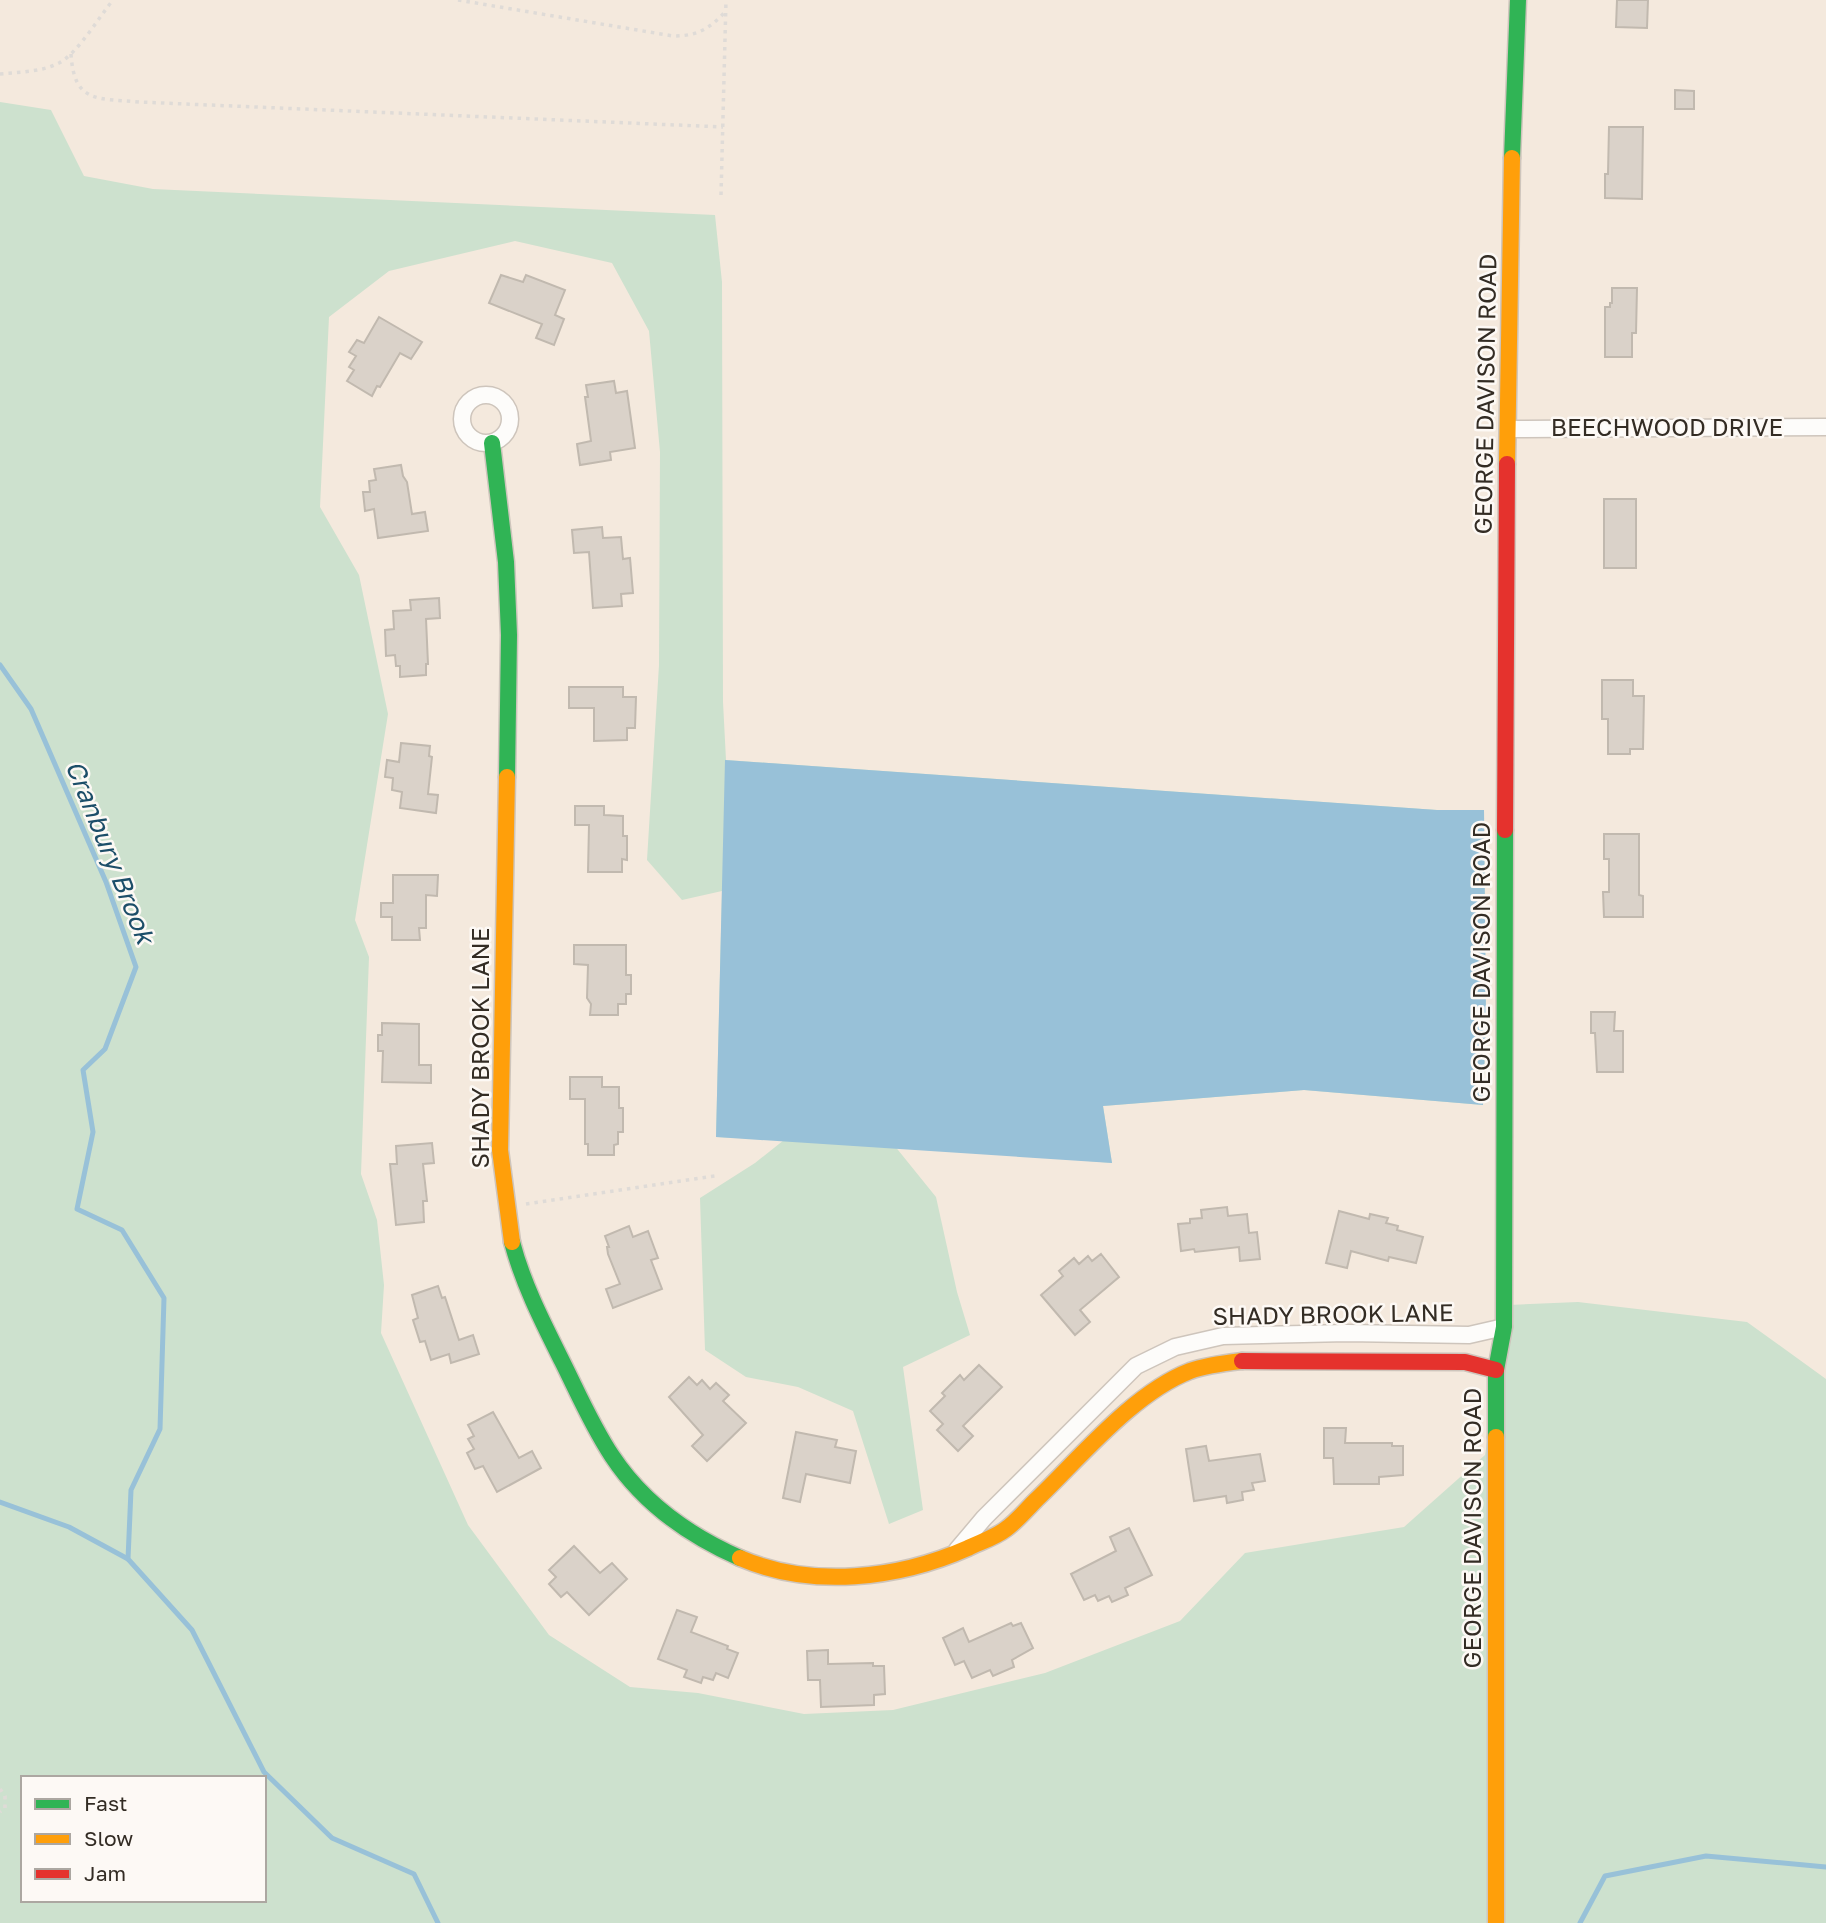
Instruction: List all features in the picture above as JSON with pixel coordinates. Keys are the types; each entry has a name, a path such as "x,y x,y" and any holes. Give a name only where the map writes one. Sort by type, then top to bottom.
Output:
{"street":[{"name":"GEORGE DAVISON ROAD","path":"1496,1923 1496,1370 1504,1327 1508,429 1512,119 1518,0"},
{"name":"BEECHWOOD DRIVE","path":"1508,429 1826,427"},
{"name":"SHADY BROOK LANE","path":"492,443 506,562 509,635 499,1150 510,1230 528,1289 606,1448 629,1479 683,1531 712,1548 781,1573 860,1578 953,1555 999,1535 1058,1480 1099,1435 1131,1408 1167,1383 1191,1371 1257,1359 1465,1363 1496,1370"},
{"name":"SHADY BROOK LANE","path":"953,1555 984,1518 1136,1366 1175,1347 1223,1336 1469,1335 1504,1327"},
{"path":"1297,1335 1298,1360"},
{"path":"1082,1418 1099,1435"}],"path":[{"path":"0,74 37,71 61,62 71,54 113,0"},
{"path":"458,0 673,36 691,36 711,26 726,11"},
{"path":"720,195 726,0"},
{"path":"71,54 74,80 81,90 98,98 723,127"},
{"path":"521,1204 715,1176"},
{"path":"0,1788 5,1796 5,1808 0,1812"}],"green space":[{"path":"0,102 51,110 84,176 153,189 715,215 722,282 723,702 726,760 1437,810 1484,810 1486,1020 1483,1105 1304,1090 1103,1106 1112,1163 894,1145 936,1197 957,1292 970,1335 903,1367 923,1510 889,1524 853,1411 798,1387 746,1377 705,1350 700,1198 755,1163 784,1140 716,1137 722,891 682,900 647,860 659,665 660,452 649,331 612,263 515,241 389,271 329,317 320,507 359,575 388,714 355,920 369,957 361,1174 377,1220 384,1285 381,1333 468,1525 549,1635 630,1687 698,1693 804,1714 893,1710 1045,1673 1180,1621 1245,1553 1404,1527 1485,1455 1509,1305 1578,1302 1747,1322 1826,1379 1826,1923 0,1923"}],"water":[{"path":"725,760 1437,810 1484,810 1486,1020 1483,1105 1304,1090 1103,1106 1112,1163 716,1137"}],"building":[{"path":"1617,0 1648,0 1647,28 1616,27"},
{"path":"1675,90 1694,91 1694,109 1675,109"},
{"path":"1609,127 1643,127 1642,199 1605,198"},
{"path":"501,275 523,282 526,275 565,290 555,315 564,319 554,345 536,338 542,324 489,303"},
{"path":"1612,288 1637,288 1636,333 1632,333 1632,357 1605,357 1605,307 1610,307 1612,303"},
{"path":"379,317 422,342 411,359 400,353 372,396 347,381 354,370 349,367 356,356 349,352 357,340 364,343"},
{"path":"614,381 616,393 627,391 635,448 610,452 611,460 580,465 577,444 591,441 586,385"},
{"path":"401,465 407,482 412,514 425,512 428,531 378,538 374,509 365,511 363,492 370,492 369,481 376,480 374,469"},
{"path":"1604,499 1636,499 1636,568 1604,568"},
{"path":"602,527 603,538 621,537 623,559 630,558 633,593 621,594 622,606 593,608 589,552 574,553 572,530"},
{"path":"439,598 440,618 426,619 426,675 400,677 400,666 396,666 395,655 386,656 385,630 394,629 393,611 411,610 410,600"},
{"path":"1602,680 1633,680 1633,696 1644,696 1643,749 1630,749 1630,754 1608,754 1608,719 1602,719"},
{"path":"569,687 623,687 623,697 636,697 635,728 627,728 627,740 594,741 594,708 569,708"},
{"path":"401,743 430,746 429,756 432,757 428,794 438,795 436,813 400,808 402,792 392,790 393,778 385,777 387,760 399,762"},
{"path":"575,806 604,806 604,815 623,816 623,836 627,836 627,860 622,859 622,872 588,872 589,825 575,825"},
{"path":"1604,834 1639,834 1639,895 1643,896 1643,917 1604,917 1603,892 1609,892 1609,859 1604,859"},
{"path":"393,875 438,875 437,896 426,895 426,928 419,928 420,940 392,940 392,917 381,917 381,903 393,903"},
{"path":"574,945 626,945 626,975 631,975 631,994 626,994 626,1004 618,1004 618,1015 590,1015 591,1004 587,998 588,965 574,964"},
{"path":"1591,1012 1615,1012 1614,1031 1623,1031 1623,1072 1597,1072"},
{"path":"382,1023 419,1024 419,1065 431,1065 431,1083 382,1082 383,1051 378,1051 378,1035 382,1035"},
{"path":"570,1077 602,1077 602,1087 619,1087 619,1108 623,1108 623,1132 618,1132 614,1155 588,1155 588,1144 585,1144 585,1099 570,1099"},
{"path":"432,1143 434,1163 423,1164 427,1201 423,1201 424,1222 396,1225 390,1164 397,1164 396,1146"},
{"path":"1227,1207 1228,1216 1247,1214 1249,1233 1257,1232 1260,1259 1240,1261 1239,1247 1181,1251 1178,1224 1202,1218 1201,1210"},
{"path":"1339,1211 1369,1219 1370,1214 1388,1218 1386,1223 1398,1226 1397,1230 1423,1237 1416,1263 1389,1257 1388,1261 1351,1251 1347,1268 1326,1263"},
{"path":"629,1226 633,1237 648,1231 658,1258 651,1260 662,1289 613,1308 606,1289 620,1284 608,1254 609,1247 605,1236"},
{"path":"1101,1254 1119,1277 1080,1310 1090,1322 1075,1335 1041,1295 1063,1276 1059,1271 1074,1258 1079,1264 1088,1256 1092,1261"},
{"path":"438,1286 442,1298 445,1297 459,1340 473,1335 479,1354 451,1363 449,1354 431,1360 425,1341 420,1342 413,1320 418,1318 412,1295"},
{"path":"979,1365 1002,1387 963,1426 973,1436 958,1451 937,1430 943,1424 930,1411 945,1396 942,1393 960,1375 964,1380"},
{"path":"689,1377 697,1385 702,1380 710,1389 716,1383 729,1395 723,1401 746,1423 707,1461 692,1446 703,1435 669,1397"},
{"path":"493,1412 519,1458 532,1451 541,1468 497,1492 483,1466 475,1469 467,1453 474,1449 468,1439 474,1436 468,1425"},
{"path":"1324,1428 1346,1428 1345,1443 1392,1443 1392,1446 1403,1446 1403,1475 1379,1477 1379,1484 1334,1484 1333,1458 1324,1458"},
{"path":"796,1432 837,1440 835,1447 856,1451 850,1483 806,1474 800,1502 783,1498"},
{"path":"1206,1446 1209,1461 1260,1454 1265,1481 1252,1483 1254,1490 1242,1492 1243,1500 1227,1503 1226,1496 1194,1501 1186,1449"},
{"path":"1129,1528 1152,1575 1125,1588 1128,1595 1112,1602 1109,1596 1098,1601 1095,1595 1084,1600 1071,1574 1116,1551 1110,1537"},
{"path":"574,1546 600,1573 612,1563 627,1579 589,1615 567,1592 561,1597 549,1584 556,1577 549,1570"},
{"path":"677,1610 697,1617 691,1632 728,1646 727,1649 738,1653 728,1678 716,1673 713,1680 703,1677 701,1683 684,1677 687,1670 658,1659"},
{"path":"1011,1623 1013,1626 1021,1623 1033,1648 1012,1660 1014,1667 993,1676 990,1670 972,1678 964,1661 955,1665 943,1638 963,1628 969,1642"},
{"path":"828,1650 828,1664 873,1663 873,1666 884,1666 885,1694 874,1695 874,1705 821,1707 820,1680 808,1680 807,1651"}],"waterway":[{"name":"Cranbury Brook","path":"0,665 31,709 106,882 136,967 105,1049 83,1070 93,1132 77,1209 122,1230 164,1298 160,1429 131,1490 128,1559 192,1630 264,1772 332,1838 414,1874 438,1923"},
{"path":"0,1502 69,1527 128,1559"},
{"name":"Cranbury Brook","path":"1580,1923 1605,1876 1706,1856 1826,1867"}],"traffic: fast":[{"path":"1512,158 1518,0"},
{"path":"492,443 506,562 509,635 507,777"},
{"path":"1496,1437 1496,1370 1504,1327 1505,830"},
{"path":"512,1242 541,1318 592,1421 624,1473 669,1516 703,1539 740,1558"}],"traffic: slow":[{"path":"1507,464 1512,158"},
{"path":"507,777 500,1150 512,1242"},
{"path":"740,1558 768,1568 825,1577 884,1573 941,1559 992,1537 1010,1526 1108,1428 1169,1381 1190,1371 1242,1361"},
{"path":"1496,1437 1496,1923"}],"traffic: jam":[{"path":"1505,830 1507,464"},
{"path":"1242,1361 1465,1362 1496,1370"}]}
